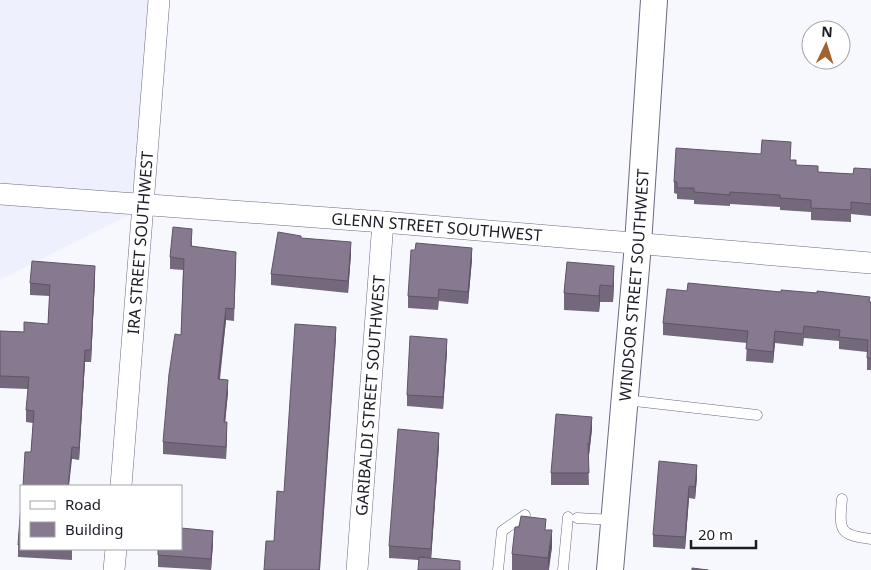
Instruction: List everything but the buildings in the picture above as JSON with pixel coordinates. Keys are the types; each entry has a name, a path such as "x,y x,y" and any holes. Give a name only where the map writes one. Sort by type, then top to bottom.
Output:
{"street":[{"name":"IRA STREET SOUTHWEST","path":"121,485 159,0"},
{"name":"WINDSOR STREET SOUTHWEST","path":"610,570 638,244 654,0"},
{"name":"GLENN STREET SOUTHWEST","path":"0,194 383,222 871,263"},
{"name":"GARIBALDI STREET SOUTHWEST","path":"357,570 383,222"},
{"path":"114,570 116,550"}],"lane":[{"path":"624,400 757,414"},
{"path":"842,499 840,519 843,530 851,536 871,539"},
{"path":"498,570 502,531 525,515"},
{"path":"563,570 572,518 614,520"}],"shaded area":[{"path":"0,0 164,0 151,204 0,280"}]}
